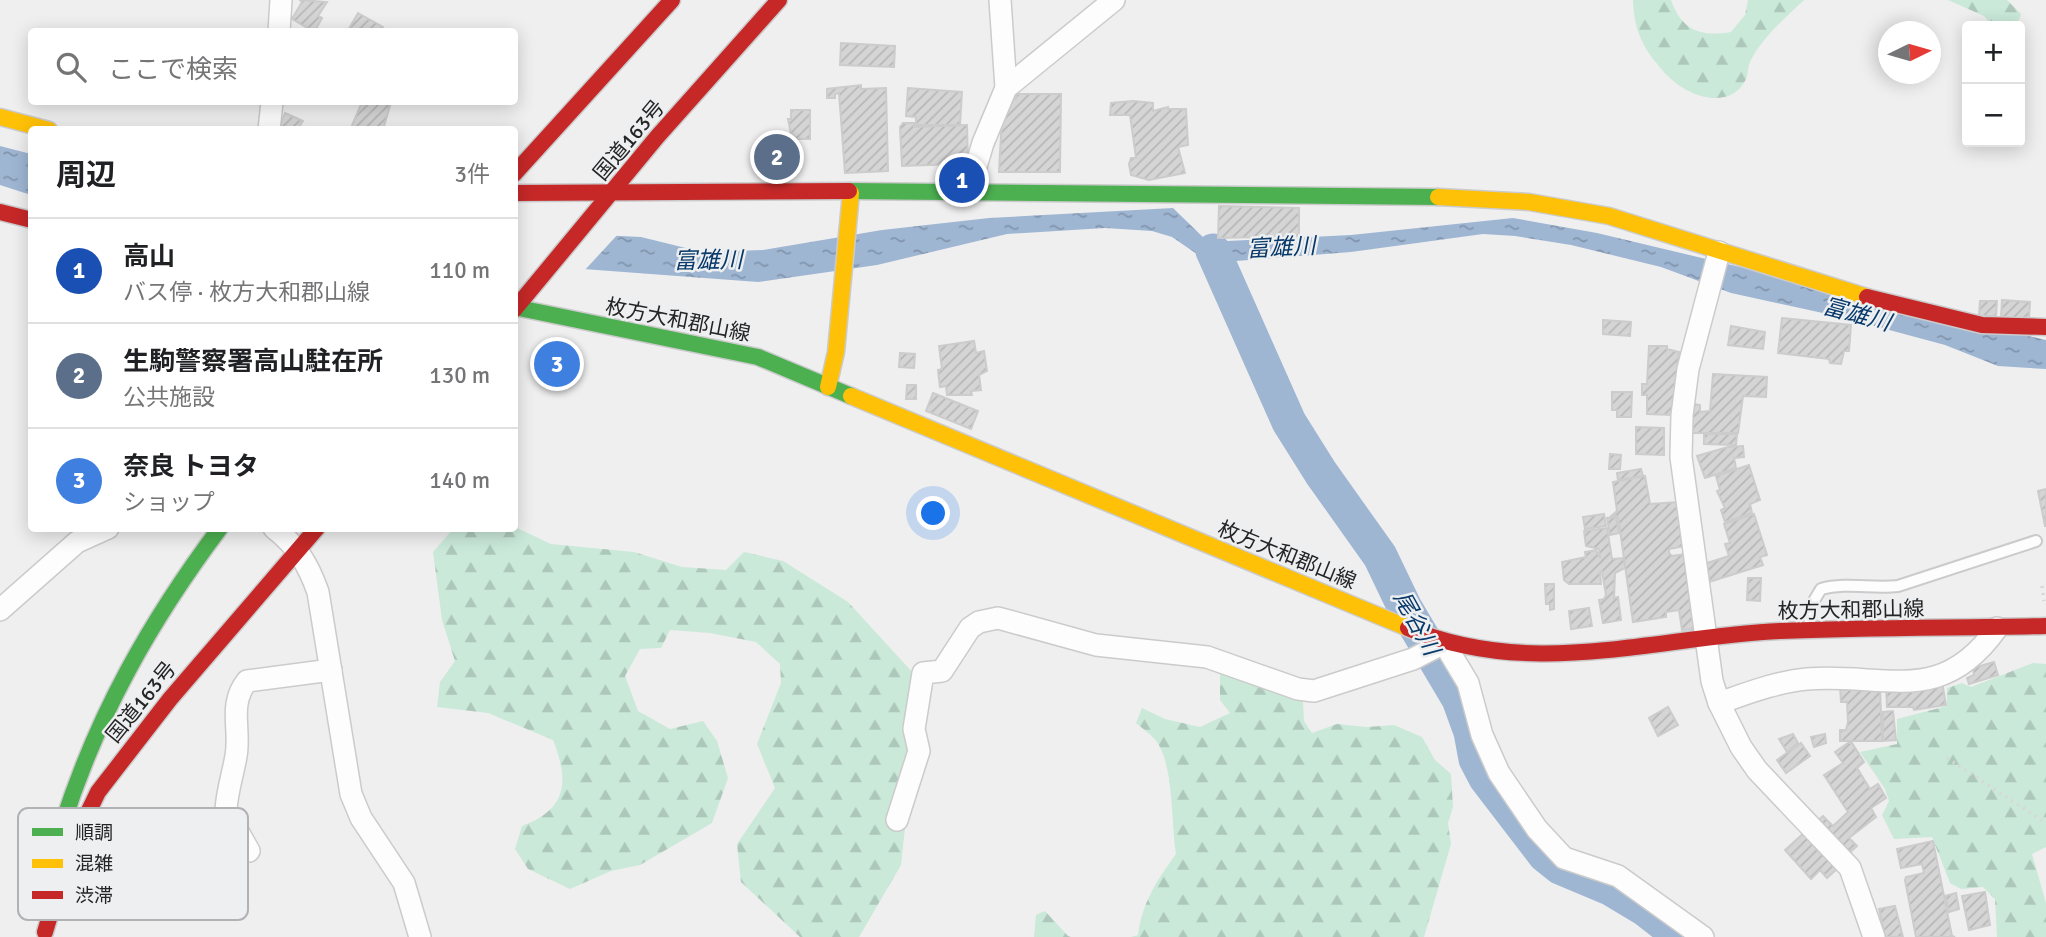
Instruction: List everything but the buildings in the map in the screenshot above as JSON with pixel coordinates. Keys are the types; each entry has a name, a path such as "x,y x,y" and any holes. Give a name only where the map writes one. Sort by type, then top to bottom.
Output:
{"main road":[{"path":"518,170 673,0"},
{"name":"国道163号","path":"518,304 657,137 779,0"},
{"path":"0,117 34,126"},
{"path":"657,137 658,169 682,194"},
{"path":"518,193 851,193 969,190 1484,198 1609,216 1840,291 1982,325 2046,327"},
{"path":"828,387 836,352 851,193"},
{"path":"0,212 28,219"},
{"name":"枚方大和郡山線","path":"518,309 758,356 1444,643 1534,654 1596,653 1778,631 2046,626"},
{"name":"国道163号","path":"67,808 82,760 106,706 158,611 217,532"},
{"name":"国道163号","path":"90,808 98,792 161,709 314,532"}],"street":[{"path":"279,28 281,0"},
{"path":"969,190 983,143 1006,88 1000,0"},
{"path":"1006,88 1114,0"},
{"path":"269,126 272,105"},
{"path":"1719,252 1688,369 1681,457 1705,641 1719,703 1741,747 1757,770 1850,868 1874,937"},
{"path":"0,610 77,542 99,532"},
{"path":"279,532 299,549 318,592 351,794 361,818 404,883 420,937"},
{"path":"897,820 919,751 914,729 923,673 942,671 970,628 979,622 998,618 1096,645 1208,657 1298,690 1314,691 1413,659 1444,643 1468,683 1482,735 1499,773 1537,829 1564,858 1618,876 1703,937"},
{"path":"1719,703 1768,686 1808,679 1885,683 1936,678 1958,668 1982,650 1997,628"},
{"path":"226,808 237,753 235,709 240,690 247,681 331,670"}],"lane":[{"path":"1809,631 1812,604 1821,589 1836,584 1879,588 1898,586 2036,541"}],"path":[{"path":"1947,758 2046,823"}],"green space":[{"path":"1633,0 1671,0 1681,19 1694,30 1720,33 1731,32 1745,15 1748,0 1804,0 1762,43 1750,62 1746,79 1738,90 1718,98 1706,97 1684,89 1659,67 1638,32"},
{"path":"1948,0 2007,0 2021,14 2019,21 1988,21 1984,16"},
{"path":"518,528 551,544 634,552 682,567 726,570 744,552 783,561 848,602 914,674 912,750 895,790 905,828 901,865 859,937 800,937 741,882 737,844 775,788 757,744 781,683 780,664 756,642 710,633 670,630 661,648 640,649 625,676 638,711 670,729 703,721 717,741 728,778 712,823 640,865 611,871 570,889 528,869 515,849 522,826 548,811 561,792 558,755 553,740 488,713 437,707 440,682 455,661 442,620 433,552 450,532 518,532"},
{"path":"2033,663 2046,664 2046,847 2032,854 2046,903 2046,937 1997,937 1995,899 1983,887 1961,889 1950,883 1932,837 1894,839 1882,815 1889,801 1885,789 1860,752 1897,744 1897,719 1947,706 1947,688 1962,683 1971,687"},
{"path":"1220,668 1303,700 1304,721 1312,733 1337,724 1367,727 1394,725 1422,737 1435,760 1451,774 1453,807 1448,823 1451,844 1424,937 1131,937 1138,935 1151,892 1176,854 1166,766 1155,739 1136,723 1142,708 1165,719 1200,727 1230,713 1220,700"},
{"path":"1045,911 1071,937 1034,937 1036,915"}],"water":[{"path":"0,146 28,153 28,194 0,185"},
{"name":"富雄川","path":"1173,208 1208,242 1351,235 1513,218 1597,233 2046,340 2046,369 1998,366 1945,345 1841,317 1731,293 1661,267 1571,245 1515,236 1483,234 1351,252 1210,263 1172,237 1152,231 1105,228 1007,234 877,265 758,282 543,266 538,232 641,237 702,252 763,250 882,230 989,218"}],"pier":[{"path":"518,229 620,232 583,272 518,270"}],"waterway":[{"name":"尾谷川","path":"1213,251 1289,422 1321,473 1380,556 1405,608 1459,699 1471,732 1476,759 1486,778 1545,855 1560,867 1610,888 1645,909 1681,937"}],"traffic: fast":[{"path":"849,191 1438,197"},
{"path":"518,308 758,357 851,396"},
{"path":"68,808 92,746 128,670 171,598 217,532"}],"traffic: slow":[{"path":"0,117 34,126"},
{"path":"828,387 836,352 851,193"},
{"path":"1438,197 1529,202 1609,216 1867,297"},
{"path":"851,396 1408,628"}],"traffic: jam":[{"path":"518,170 672,0"},
{"path":"518,305 657,137 779,0"},
{"path":"518,193 849,191"},
{"path":"0,212 28,219"},
{"path":"1867,297 1982,325 2046,327"},
{"path":"90,808 98,792 170,699 314,532"},
{"path":"1408,628 1454,643 1501,651 1547,653 1593,651 1780,631 2046,626"},
{"path":"45,932 49,920"}],"place":[{"name":"生駒警察署高山駐在所","path":"777,157"},
{"name":"高山","path":"962,180"},
{"name":"奈良 トヨタ","path":"557,364"}]}
